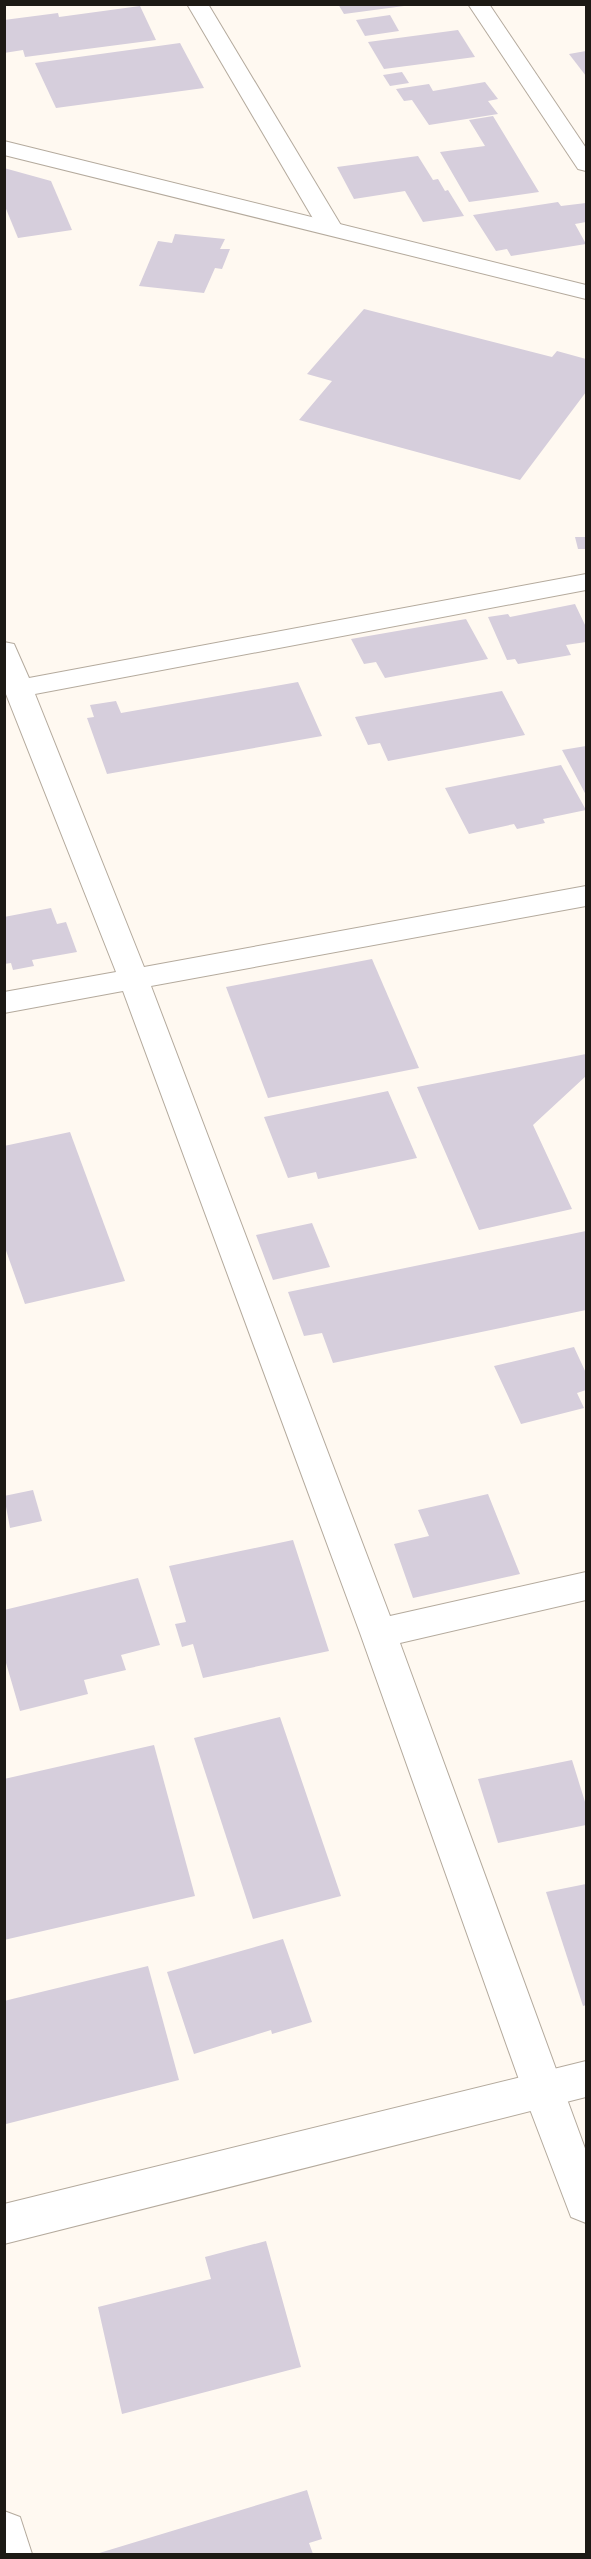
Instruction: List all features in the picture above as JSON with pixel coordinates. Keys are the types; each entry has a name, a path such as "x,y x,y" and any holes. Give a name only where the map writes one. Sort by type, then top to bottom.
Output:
{"street":[{"path":"197,4 330,227"},
{"path":"478,4 586,164"},
{"path":"4,148 586,292"},
{"path":"18,689 586,582"},
{"path":"4,650 134,980 378,1633 543,2091 586,2203"},
{"path":"4,1003 586,896"},
{"path":"378,1633 586,1586"},
{"path":"4,2224 586,2079"},
{"path":"4,2533 10,2554"}],"building":[{"path":"338,4 404,4 404,6 344,14"},
{"path":"140,6 156,40 25,57 23,50 4,53 4,20 58,13 59,17"},
{"path":"390,15 399,31 365,36 356,20"},
{"path":"458,30 475,57 384,69 368,42"},
{"path":"180,43 204,88 56,108 35,63"},
{"path":"586,51 586,76 569,54"},
{"path":"402,72 409,83 390,86 383,75"},
{"path":"485,82 498,99 488,101 498,114 429,125 412,100 404,101 396,89 429,84 433,91"},
{"path":"493,116 539,192 469,202 440,152 485,146 469,120"},
{"path":"418,156 433,180 438,179 445,191 448,190 464,216 423,222 405,191 354,199 337,167"},
{"path":"4,168 51,181 72,230 18,238 4,204"},
{"path":"558,202 561,206 586,203 586,222 575,224 586,244 511,256 507,249 496,251 473,215"},
{"path":"175,234 225,239 220,249 230,249 222,269 215,268 204,293 139,286 158,241 172,243"},
{"path":"364,309 552,357 557,351 586,359 586,392 520,480 299,420 332,381 307,374"},
{"path":"575,537 586,537 586,549 578,549"},
{"path":"575,604 586,627 586,642 566,645 571,655 518,664 515,659 507,660 488,617 508,614 510,617"},
{"path":"466,619 488,659 385,678 376,662 364,664 351,639"},
{"path":"298,682 322,736 107,774 87,718 94,717 90,705 116,701 121,713"},
{"path":"502,691 525,735 388,761 380,743 368,745 355,717"},
{"path":"586,746 586,795 562,750"},
{"path":"561,765 586,810 543,819 545,823 517,829 514,824 469,834 445,788"},
{"path":"51,908 57,924 66,922 77,952 32,960 34,966 13,970 11,963 4,964 4,917"},
{"path":"372,959 419,1068 268,1098 226,987"},
{"path":"586,1054 586,1076 533,1125 572,1209 479,1230 417,1087"},
{"path":"388,1091 417,1158 318,1179 316,1172 288,1178 264,1117"},
{"path":"70,1132 125,1281 25,1304 4,1245 4,1146"},
{"path":"312,1223 330,1267 273,1280 256,1235"},
{"path":"586,1231 586,1310 333,1363 322,1333 304,1336 288,1292"},
{"path":"574,1347 586,1373 586,1390 577,1393 584,1408 521,1424 494,1366"},
{"path":"33,1490 42,1521 10,1528 4,1496"},
{"path":"488,1494 520,1574 413,1598 394,1544 429,1536 418,1510"},
{"path":"293,1540 329,1651 203,1678 193,1644 182,1647 175,1624 186,1622 169,1566"},
{"path":"138,1578 160,1645 121,1655 126,1670 84,1680 88,1694 20,1711 4,1656 4,1610"},
{"path":"280,1717 341,1896 253,1919 194,1738"},
{"path":"154,1745 195,1896 4,1940 4,1779"},
{"path":"572,1760 586,1805 586,1825 498,1843 478,1779"},
{"path":"586,1884 586,2005 583,2006 546,1892"},
{"path":"283,1939 312,2022 272,2034 271,2030 194,2054 167,1972"},
{"path":"148,1966 179,2080 6,2124 4,2001"},
{"path":"266,2241 301,2367 122,2414 98,2307 211,2279 205,2257"},
{"path":"307,2490 322,2539 309,2543 313,2554 96,2554"}]}
